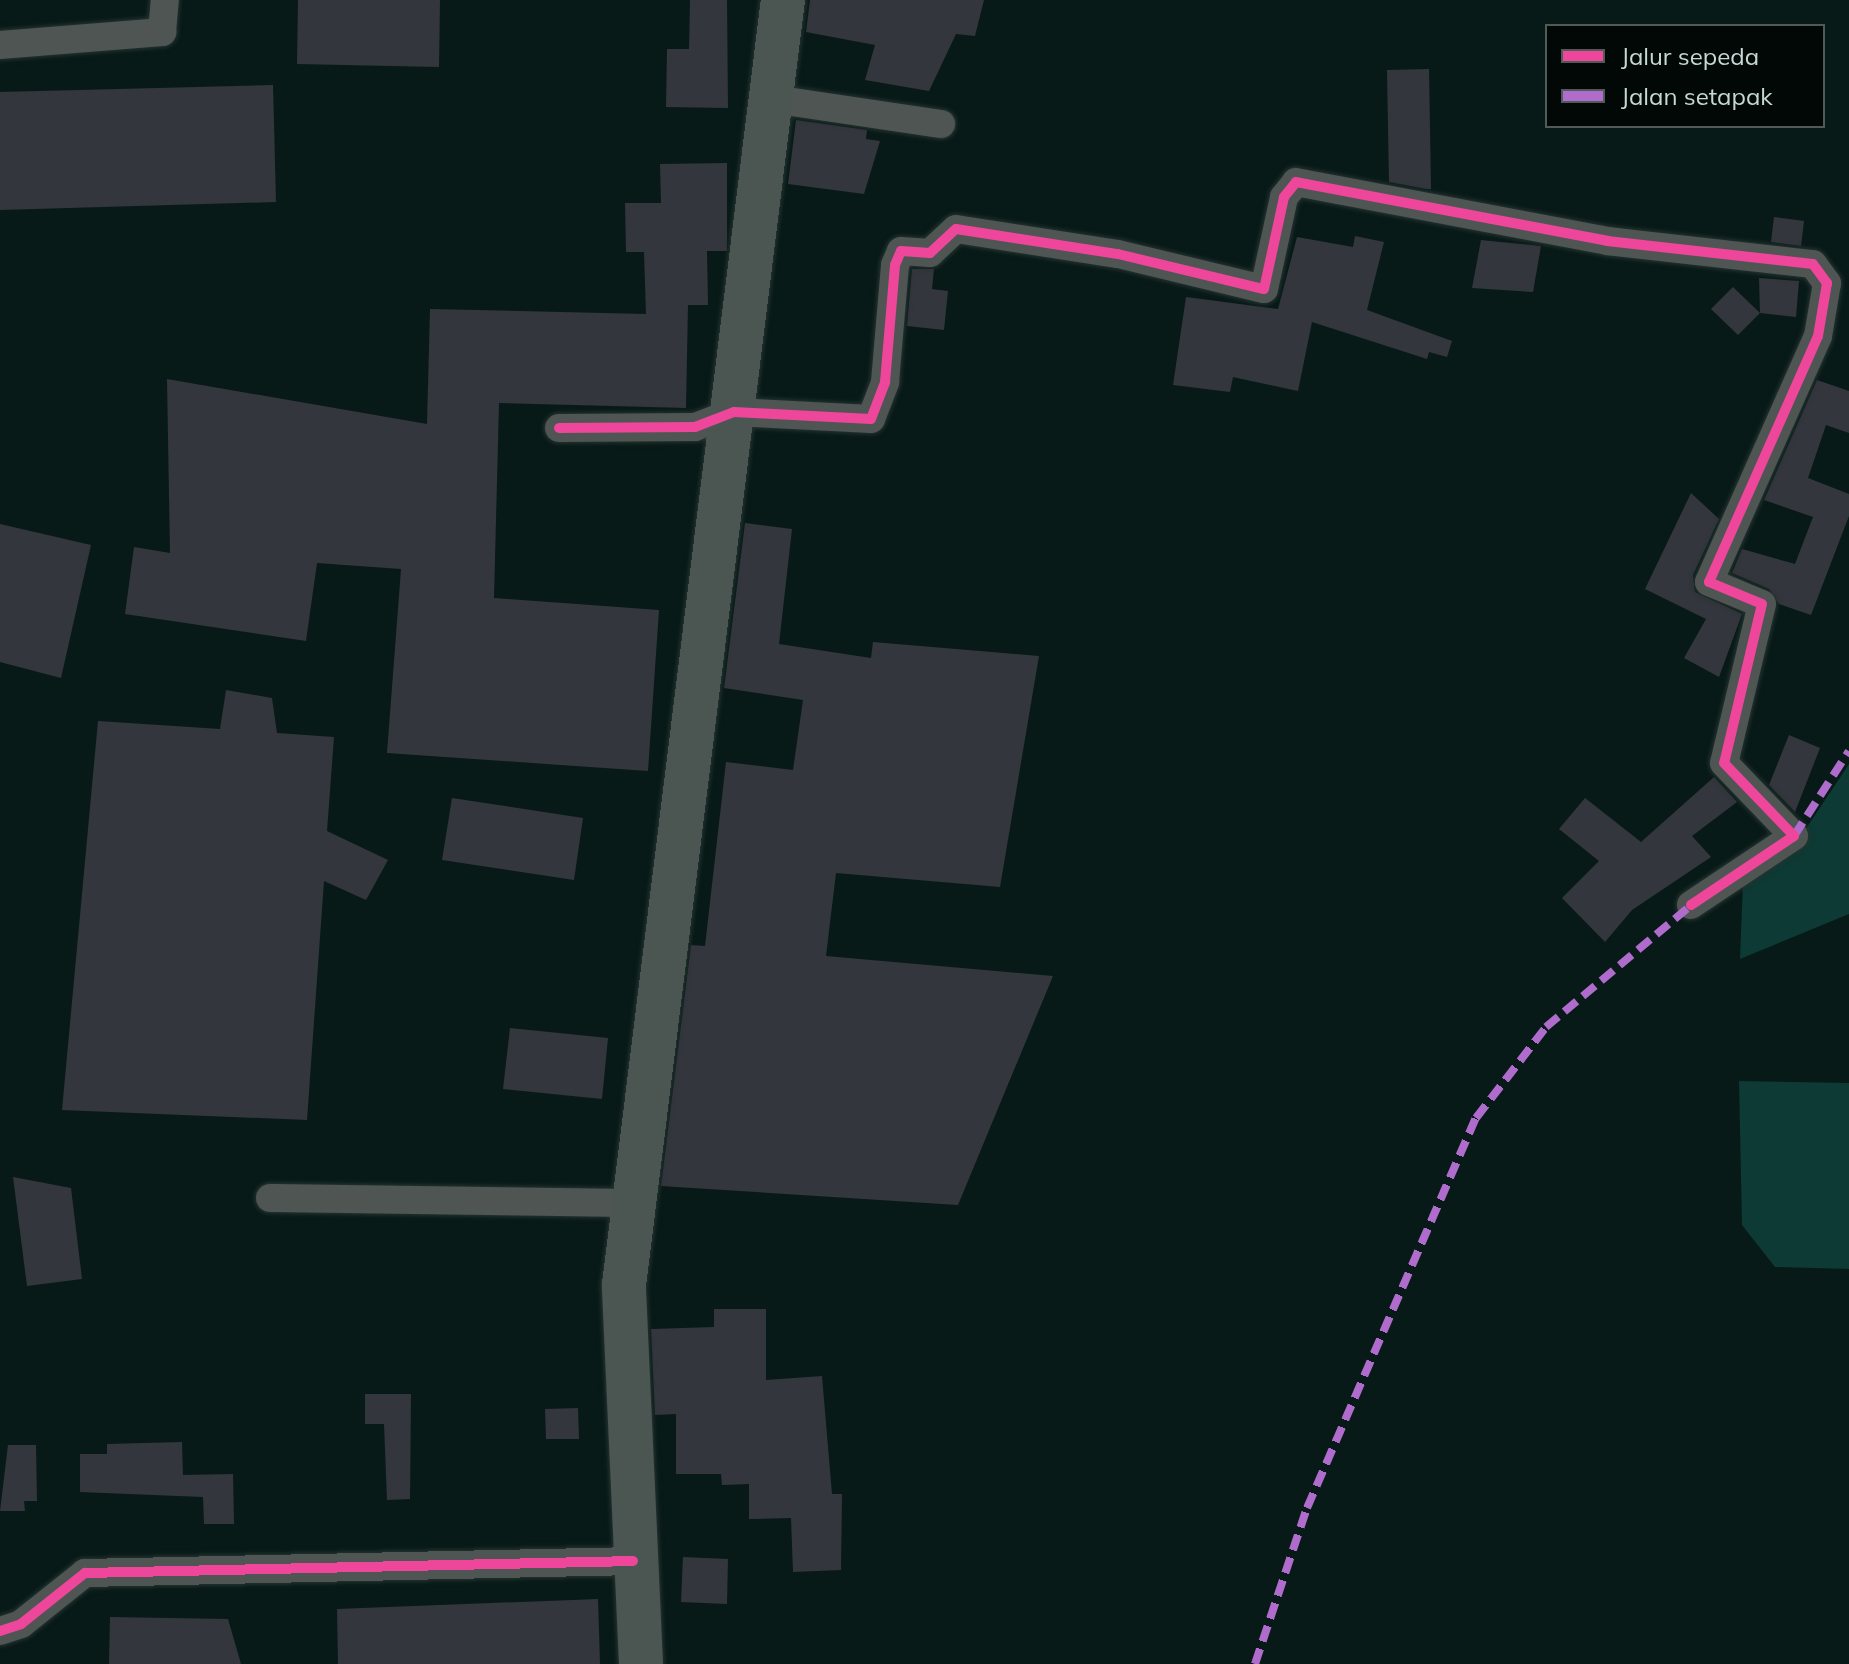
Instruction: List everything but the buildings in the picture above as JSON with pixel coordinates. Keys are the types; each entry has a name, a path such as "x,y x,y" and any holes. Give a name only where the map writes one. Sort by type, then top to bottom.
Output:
{"main road":[{"path":"641,1664 621,1333 633,1203 783,0"}],"street":[{"path":"0,45 162,32 165,0"},
{"path":"772,99 941,124"},
{"path":"559,428 695,427 734,412 871,419 885,382 895,265 901,251 930,253 956,229 1118,254 1264,289 1284,197 1296,182 1607,241 1813,264 1827,283 1818,336 1709,582 1762,604 1724,763 1794,836 1691,905"},
{"path":"270,1198 633,1203"},
{"path":"0,1631 21,1624 85,1573 633,1561"}],"green space":[{"path":"1849,764 1849,914 1740,959 1743,882 1803,833"},
{"path":"1739,1081 1849,1083 1849,1269 1775,1267 1742,1225"}],"marked path":[{"path":"1794,836 1849,751"},
{"path":"1255,1664 1307,1508 1476,1118 1546,1027 1696,901"}],"cycle path":[{"path":"559,428 695,427 734,412 871,419 885,382 895,265 901,251 930,253 956,229 1118,254 1264,289 1284,197 1296,182 1607,241 1813,264 1827,283 1818,336 1709,582 1762,604 1724,763 1794,836 1691,905"},
{"path":"0,1631 21,1624 85,1573 633,1561"}]}
